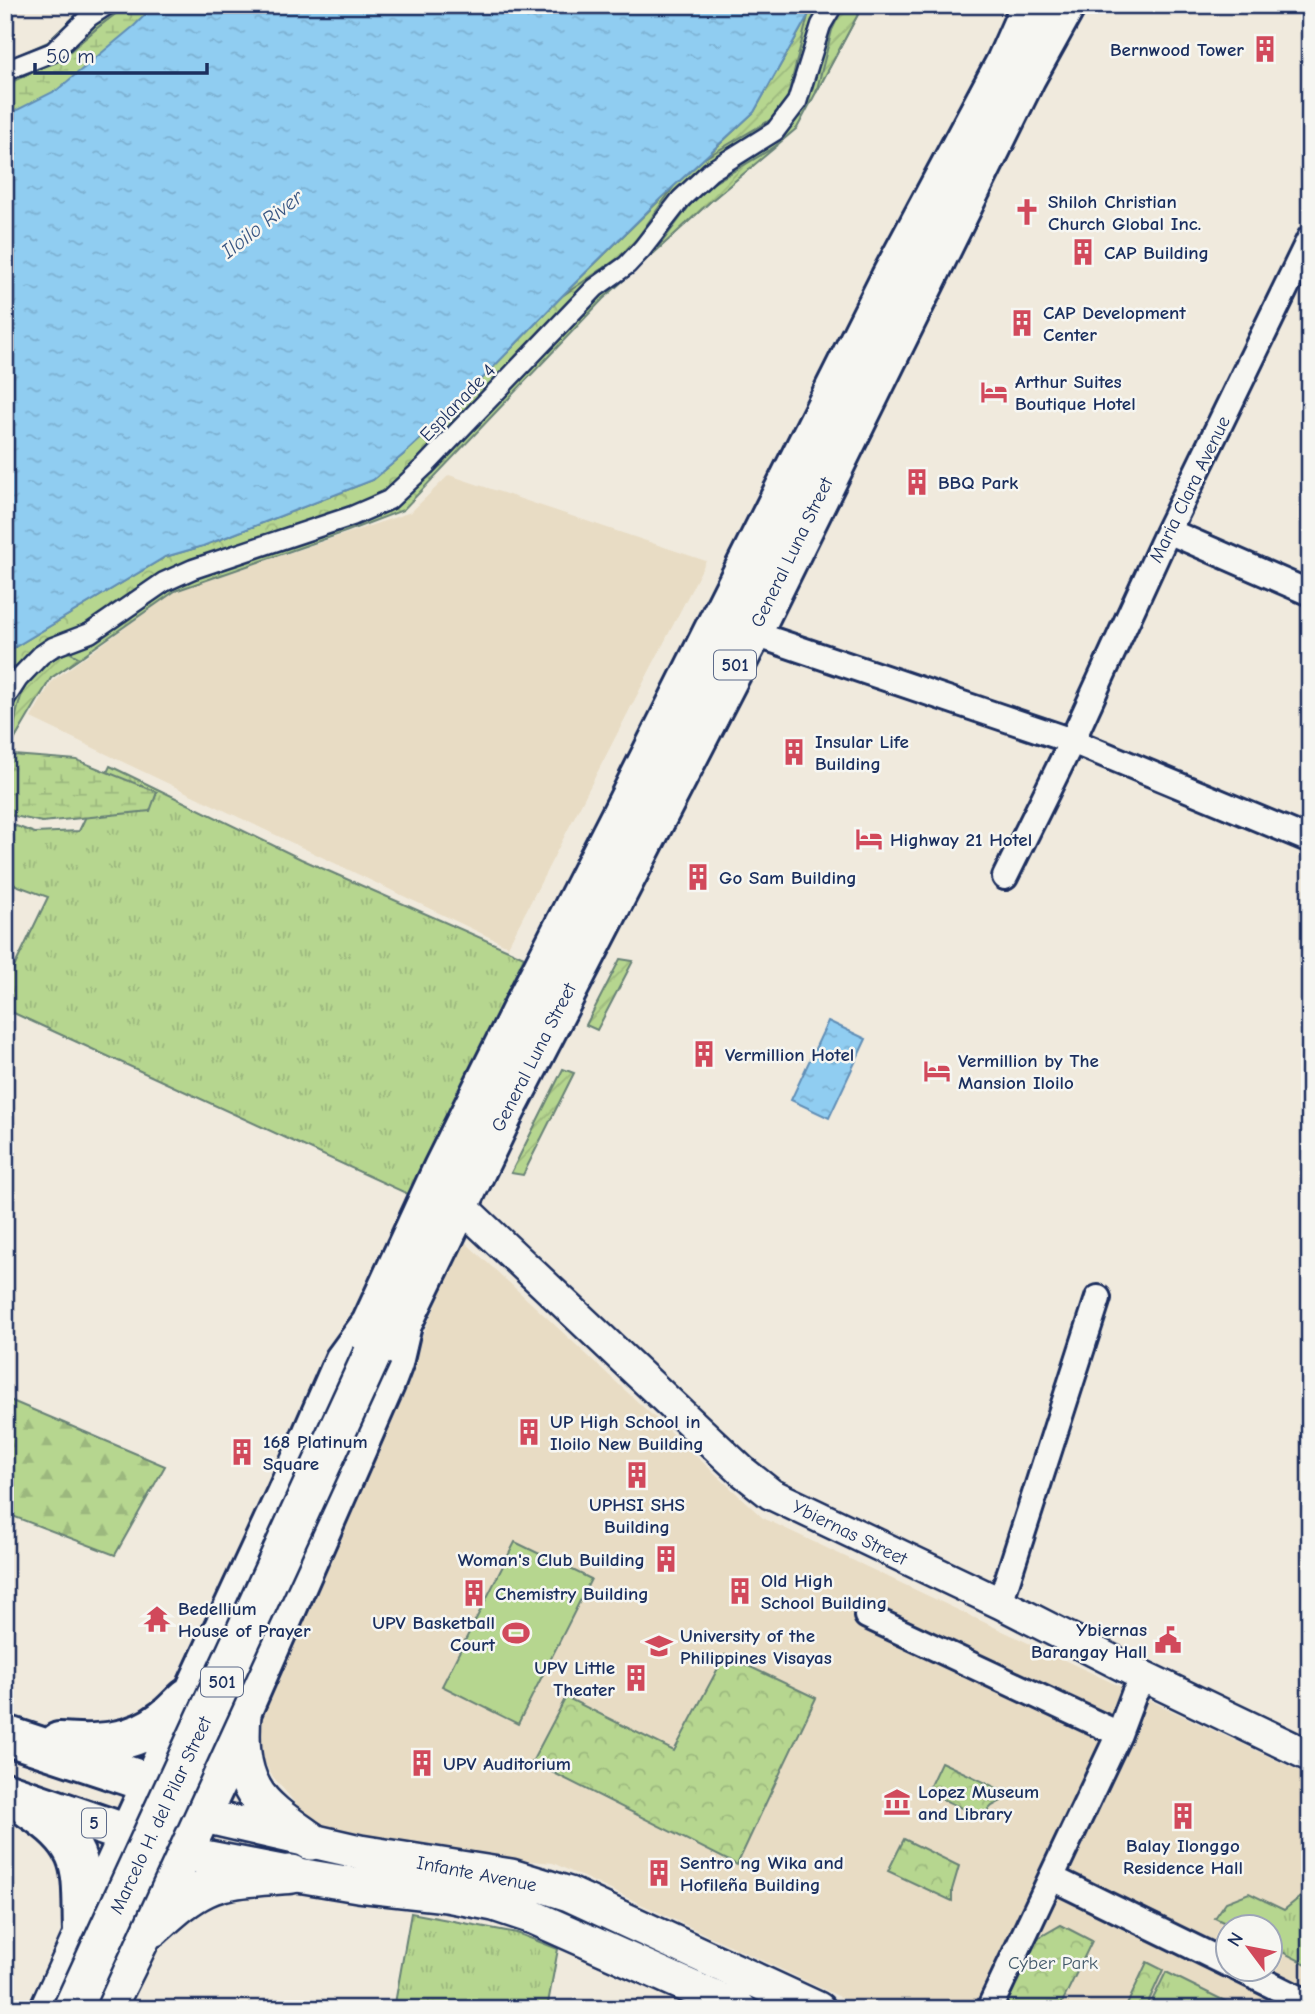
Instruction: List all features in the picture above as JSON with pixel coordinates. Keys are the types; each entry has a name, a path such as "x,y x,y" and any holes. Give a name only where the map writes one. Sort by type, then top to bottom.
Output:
{"highway":[{"name":"General Luna Street","path":"151,1783 315,1430 344,1360 382,1334 460,1205 503,1115 751,633 776,546 890,279 1005,64 1031,5"},
{"name":"General Luna Street","path":"205,1802 219,1777 242,1711 393,1363 382,1334 449,1156 1066,5"},
{"path":"13,1737 83,1744 126,1740 162,1721 196,1689"},
{"path":"13,1737 205,1802"},
{"name":"Marcelo H. del Pilar Street","path":"128,1835 151,1783"},
{"path":"5,1792 36,1812 71,1845 80,1866 83,1883 83,1933"},
{"name":"5","path":"5,1792 183,1853"},
{"name":"Marcelo H. del Pilar Street","path":"183,1853 205,1802"}],"main road":[{"name":"Marcelo H. del Pilar Street","path":"72,2009 382,1334"},
{"path":"242,1711 241,1752 253,1790 269,1808 311,1842"},
{"name":"Infante Avenue","path":"205,1802 217,1819 360,1852 511,1876 569,1894 818,2009"},
{"name":"Marcelo H. del Pilar Street","path":"48,2009 128,1835"},
{"name":"Marcelo H. del Pilar Street","path":"106,2009 183,1853"},
{"name":"Infante Avenue","path":"183,1853 358,1885 447,1895 494,1904 533,1917 740,2009"},
{"path":"140,1938 183,1901 207,1887 239,1879 292,1874"}],"street":[{"path":"5,71 52,52 89,17 107,5"},
{"name":"Esplanade 4","path":"5,699 18,679 41,655 53,647 90,633 164,582 193,569 352,516 389,500 425,466 595,288 626,265 681,199 711,171 775,131 797,102 821,25 833,5"},
{"name":"Maria Clara Avenue","path":"1005,877 1310,238"},
{"path":"1168,531 1310,593"},
{"path":"751,633 1072,741 1310,841"},
{"name":"Ybiernas Street","path":"460,1205 743,1472 771,1494 1310,1756"},
{"path":"1000,1603 1098,1297"},
{"path":"867,1616 1119,1734"},
{"path":"989,2009 1119,1734 1134,1694 1145,1677"},
{"path":"1052,1878 1214,1958"},
{"path":"1264,1982 1310,2004"}],"shaded area":[{"path":"449,475 706,561 508,946 31,718 52,681 175,591 411,512"},
{"name":"University of the Philippines Visayas","path":"464,1241 763,1518 1310,1776 1310,2009 866,2009 553,1863 459,1854 316,1828 270,1773 262,1756 256,1714"}],"green space":[{"path":"86,5 127,5 62,58 5,85 5,61 48,42"},
{"path":"127,5 189,5 5,183 5,85 62,58"},
{"path":"814,5 863,5 797,128 712,200 603,299 403,510 175,591 51,678 5,757 5,653 165,557 203,546 373,480 451,411 660,199 754,112"},
{"path":"844,5 863,5 816,93 832,30"},
{"path":"808,16 788,96 770,120 705,158 754,112"},
{"path":"778,145 653,254 694,200 712,184"},
{"path":"674,186 636,240 620,257 562,296"},
{"path":"69,652 80,658 51,678 13,742 17,712 25,687 42,667"},
{"path":"13,755 77,760 157,792 150,811 42,822 5,814 5,767"},
{"path":"110,766 301,859 524,957 410,1195 5,1009 5,986 48,897 5,881 5,822 35,833 79,831"},
{"path":"620,959 633,961 597,1030 586,1025"},
{"path":"563,1069 574,1073 523,1175 511,1173"},
{"path":"5,1398 165,1466 115,1555 10,1515 5,1528"},
{"name":"UPV Basketball Court","path":"515,1542 591,1579 518,1724 442,1686"},
{"path":"725,1655 816,1698 737,1865 532,1762 566,1697 674,1751"},
{"path":"941,1762 1012,1795 992,1806 981,1817 927,1792"},
{"path":"904,1839 959,1866 952,1890 952,1901 888,1871"},
{"path":"1310,1889 1310,1966 1284,1953 1284,1912 1219,1912 1226,1902 1249,1893 1284,1910"},
{"path":"411,1913 517,1933 558,1949 547,2009 394,2009"},
{"name":"Cyber Park","path":"1061,1925 1092,1941 1059,2009 1003,2007 1035,1940"},
{"path":"1147,1962 1163,1970 1145,2009 1125,2009"},
{"path":"1166,1972 1241,2009 1148,2009"}],"water":[{"name":"Iloilo River","path":"155,5 814,5 754,112 660,199 451,411 373,480 203,546 165,557 5,653 5,116 57,90 134,26"},
{"path":"828,1021 866,1039 829,1118 791,1100"}],"place":[{"name":"Bernwood Tower","path":"1265,49"},
{"name":"Shiloh Christian Church Global Inc.","path":"1027,212"},
{"name":"CAP Building","path":"1083,252"},
{"name":"CAP Development Center","path":"1022,323"},
{"name":"Arthur Suites Boutique Hotel","path":"994,392"},
{"name":"BBQ Park","path":"917,482"},
{"name":"Insular Life Building","path":"794,752"},
{"name":"Highway 21 Hotel","path":"869,839"},
{"name":"Go Sam Building","path":"698,877"},
{"name":"Vermillion Hotel","path":"704,1054"},
{"name":"Vermillion by The Mansion Iloilo","path":"937,1071"},
{"name":"UP High School in Iloilo New Building","path":"529,1432"},
{"name":"168 Platinum Square","path":"242,1452"},
{"name":"UPHSI SHS Building","path":"637,1475"},
{"name":"Woman's Club Building","path":"666,1559"},
{"name":"Old High School Building","path":"740,1591"},
{"name":"Chemistry Building","path":"474,1593"},
{"name":"Bedellium House of Prayer","path":"157,1619"},
{"name":"UPV Basketball Court","path":"516,1633"},
{"name":"Ybiernas Barangay Hall","path":"1168,1640"},
{"name":"University of the Philippines Visayas","path":"659,1646"},
{"name":"UPV Little Theater","path":"636,1678"},
{"name":"UPV Auditorium","path":"422,1763"},
{"name":"Lopez Museum and Library","path":"897,1802"},
{"name":"Balay Ilonggo Residence Hall","path":"1183,1816"},
{"name":"Sentro ng Wika and Hofileña Building","path":"659,1873"}]}
